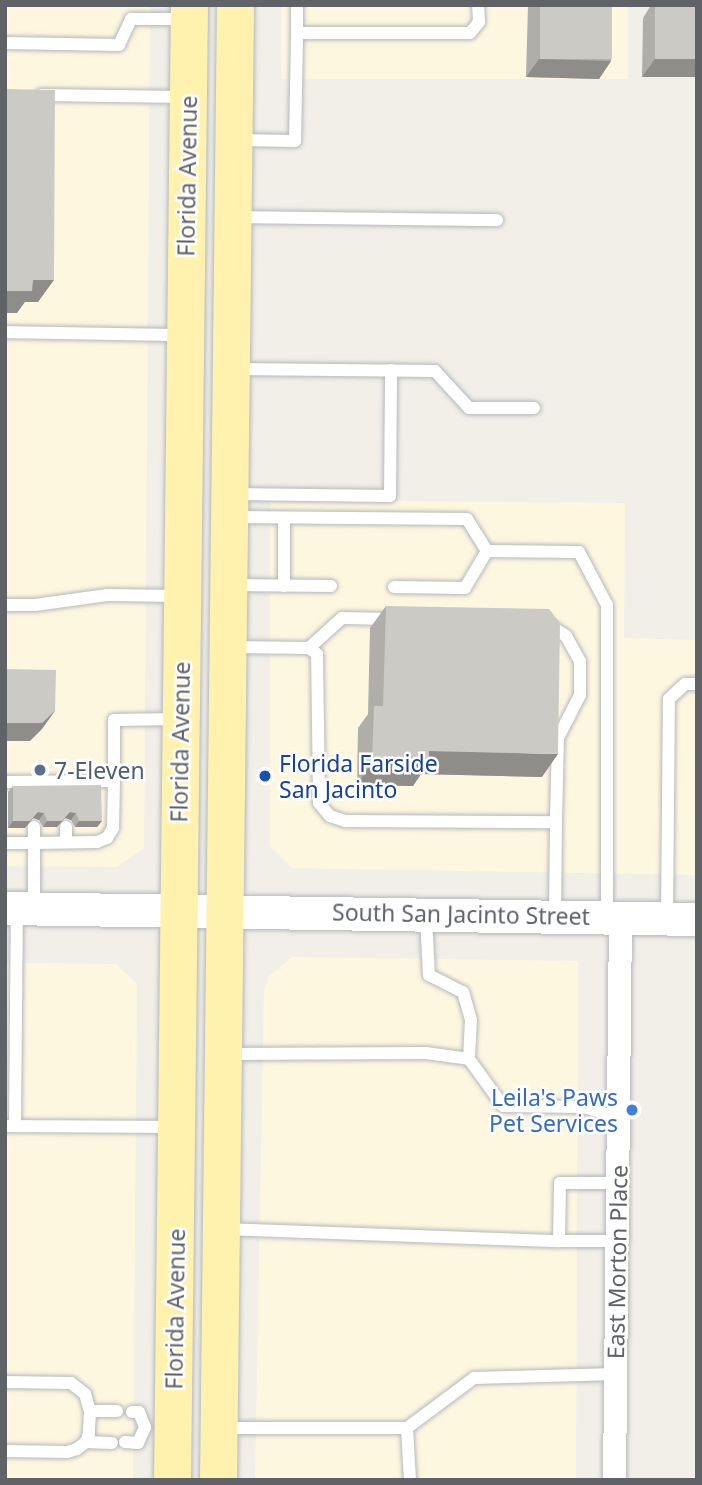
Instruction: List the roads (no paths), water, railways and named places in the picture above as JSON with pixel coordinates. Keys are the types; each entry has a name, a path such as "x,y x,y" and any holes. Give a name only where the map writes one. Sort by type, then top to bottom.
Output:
{"main road":[{"name":"Florida Avenue","path":"218,1480 235,5"},
{"name":"Florida Avenue","path":"172,1480 159,1427 177,1127 177,909 189,12"},
{"name":"South San Jacinto Street","path":"19,908 225,909 682,919"}],"street":[{"name":"East Morton Place","path":"614,918 618,1118 614,1480"}],"lane":[{"path":"5,43 119,45 131,19 128,5"},
{"path":"233,140 295,141 297,5"},
{"path":"297,33 470,33 479,22 478,5"},
{"path":"131,19 189,12"},
{"path":"31,94 188,97"},
{"path":"233,216 497,220"},
{"path":"5,332 185,335"},
{"path":"231,369 435,371 469,408 534,408"},
{"path":"229,505 390,496 391,370"},
{"path":"229,505 284,518 467,519 487,551"},
{"path":"284,518 284,586"},
{"path":"394,587 465,588 487,551"},
{"path":"487,551 579,552 607,605 614,918"},
{"path":"228,585 331,586"},
{"path":"5,605 35,605 107,595 183,596"},
{"path":"309,648 342,618 407,619"},
{"path":"538,621 555,626 566,636 580,661 580,695 558,738 555,916"},
{"path":"228,647 309,648 317,654 320,664 320,803 330,816 345,821 556,822"},
{"path":"682,919 669,699 685,684 697,684"},
{"path":"5,843 97,842 107,838 113,828 114,720 181,719"},
{"path":"5,782 34,787 114,780"},
{"path":"34,827 34,843 19,908 10,1126 177,1127"},
{"path":"66,827 66,842"},
{"path":"426,914 429,975 463,992 471,1020 469,1059 503,1106 584,1107 618,1118"},
{"path":"223,1054 426,1053 469,1059"},
{"path":"559,1241 560,1183 618,1183"},
{"path":"221,1229 617,1241"},
{"path":"219,1428 407,1428 474,1378 616,1374"},
{"path":"5,1382 71,1383 85,1394 90,1410 86,1442"},
{"path":"90,1410 117,1411"},
{"path":"5,1451 67,1452 86,1442 138,1443 159,1427 139,1412 132,1412"},
{"path":"407,1428 410,1480"}],"place":[{"name":"7-Eleven","path":"40,770"},
{"name":"Florida Farside San Jacinto","path":"265,776"},
{"name":"Leila's Paws Pet Services","path":"632,1110"}]}
